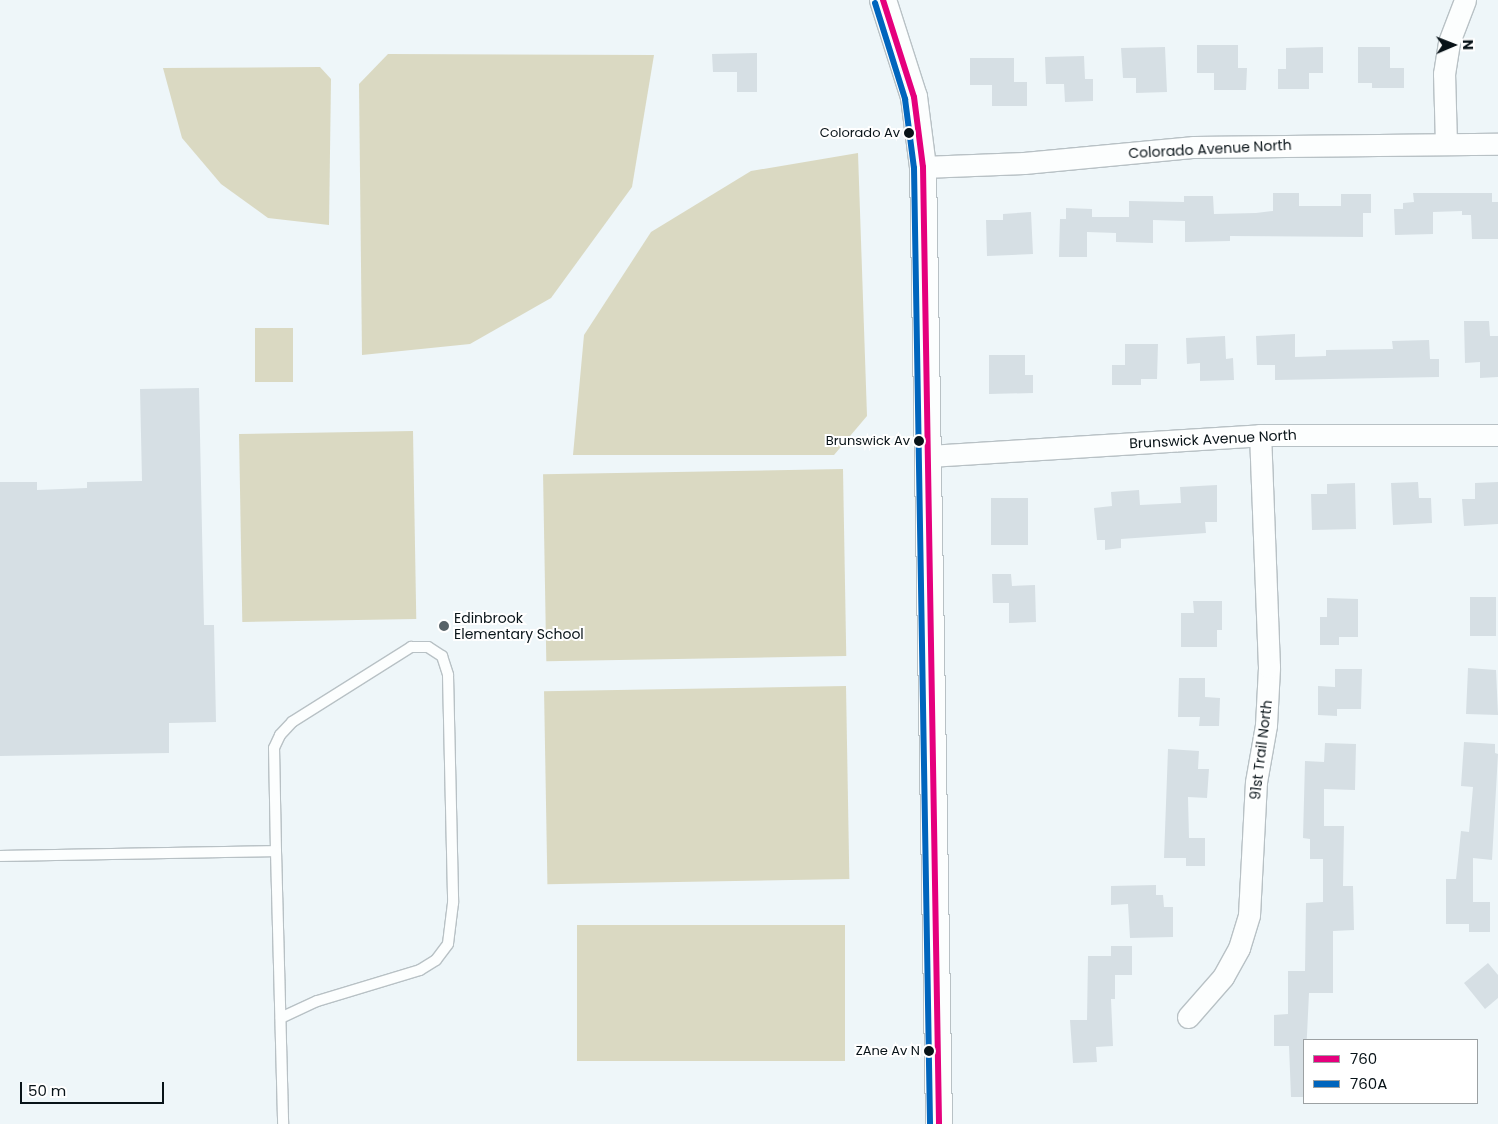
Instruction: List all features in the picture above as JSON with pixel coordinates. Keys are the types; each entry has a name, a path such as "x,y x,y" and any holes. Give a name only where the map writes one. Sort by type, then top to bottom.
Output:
{"street":[{"path":"883,0 914,96 923,167 939,1124"},
{"path":"1446,144 1446,58 1465,0"},
{"name":"Colorado Avenue North","path":"923,167 1024,164 1194,147 1498,144"},
{"name":"Brunswick Avenue North","path":"929,456 1260,435 1498,435"},
{"name":"91st Trail North","path":"1188,1017 1223,977 1239,948 1249,915 1256,782 1266,726 1269,667 1260,435"}],"lane":[{"path":"281,1018 317,1001 420,970 436,960 448,944 453,903 448,675 442,656 428,647 411,647 292,722 280,735 274,748 283,1124"},
{"path":"0,856 276,851"}],"green space":[{"path":"388,54 654,55 632,187 551,298 470,344 362,355 359,84"},
{"path":"320,67 331,79 329,225 268,218 221,184 182,138 163,68"},
{"path":"858,153 867,416 834,455 573,455 584,335 651,232 751,171"},
{"path":"255,328 293,328 293,382 255,382"},
{"path":"413,431 416,619 242,622 239,434"},
{"path":"843,469 846,656 546,661 543,474"},
{"path":"846,686 849,879 547,884 544,691"},
{"path":"577,925 845,925 845,1061 577,1061"}],"building":[{"path":"1197,45 1238,45 1238,68 1247,68 1246,90 1214,90 1214,73 1197,73"},
{"path":"1165,47 1167,92 1136,93 1136,78 1123,78 1121,48"},
{"path":"1323,47 1323,73 1309,73 1309,89 1278,89 1278,69 1286,69 1286,48"},
{"path":"1358,47 1390,47 1390,68 1404,68 1404,88 1372,88 1372,83 1358,83"},
{"path":"757,53 757,92 737,92 737,72 713,72 712,54"},
{"path":"1084,56 1085,79 1093,79 1093,101 1065,102 1064,84 1046,84 1045,57"},
{"path":"970,58 1014,58 1014,82 1027,82 1027,106 992,106 992,85 970,85"},
{"path":"1273,193 1299,193 1299,206 1341,206 1341,194 1371,194 1371,213 1363,213 1363,237 1230,236 1230,241 1185,242 1185,221 1153,220 1153,243 1116,242 1116,233 1087,232 1087,257 1059,257 1060,219 1066,219 1066,208 1092,209 1092,217 1129,217 1129,201 1184,202 1184,196 1213,196 1214,214 1256,213 1273,211"},
{"path":"1413,193 1492,193 1492,202 1498,202 1498,239 1472,239 1471,215 1462,215 1462,211 1433,212 1433,234 1395,235 1394,209 1403,209 1403,203 1414,202"},
{"path":"1031,212 1033,254 987,256 986,220 1003,220 1003,214"},
{"path":"1464,321 1489,321 1490,336 1498,336 1498,377 1480,378 1480,362 1465,363"},
{"path":"1295,334 1295,357 1326,356 1326,350 1393,349 1392,341 1429,340 1430,359 1439,359 1439,377 1275,380 1275,365 1257,365 1256,336"},
{"path":"1225,336 1226,359 1233,358 1234,380 1200,381 1200,363 1187,364 1186,338"},
{"path":"1125,344 1158,344 1157,379 1141,379 1141,385 1112,385 1112,365 1125,365"},
{"path":"989,355 1025,355 1025,375 1033,375 1033,393 989,394"},
{"path":"199,388 204,625 214,625 216,722 169,723 169,753 0,756 0,482 37,482 37,490 87,488 87,482 142,481 140,389"},
{"path":"1418,482 1419,498 1431,498 1432,523 1393,525 1391,483"},
{"path":"1498,482 1498,524 1464,526 1462,499 1475,499 1475,483"},
{"path":"1355,483 1356,529 1312,530 1311,494 1327,494 1327,484"},
{"path":"1217,485 1217,522 1205,522 1206,533 1121,539 1121,548 1105,550 1105,540 1097,540 1094,508 1112,506 1111,492 1139,490 1140,505 1181,503 1180,487"},
{"path":"991,498 1028,498 1028,545 991,545"},
{"path":"992,574 1011,574 1012,586 1035,585 1036,622 1009,623 1009,603 993,603"},
{"path":"1470,597 1496,597 1496,636 1470,636"},
{"path":"1327,598 1358,599 1358,637 1339,637 1339,645 1320,645 1320,617 1327,617"},
{"path":"1193,601 1222,601 1222,630 1217,630 1217,647 1181,647 1181,613 1194,613"},
{"path":"1468,668 1496,670 1498,715 1466,714"},
{"path":"1335,669 1362,669 1361,709 1337,709 1337,716 1318,715 1318,686 1335,687"},
{"path":"1179,678 1205,678 1205,697 1220,698 1219,726 1199,726 1200,717 1178,717"},
{"path":"1464,742 1495,744 1495,753 1498,754 1492,860 1473,858 1473,902 1490,902 1490,932 1469,932 1469,924 1446,924 1446,879 1456,879 1461,831 1469,832 1473,787 1461,786"},
{"path":"1325,743 1356,744 1355,790 1324,789 1324,826 1344,826 1343,886 1353,886 1354,930 1333,931 1333,993 1309,993 1307,1039 1303,1039 1303,1097 1291,1097 1289,1046 1274,1046 1274,1015 1288,1014 1288,971 1305,971 1306,903 1323,902 1323,859 1310,859 1310,839 1303,838 1305,761 1324,762"},
{"path":"1168,749 1199,751 1198,769 1209,769 1207,798 1188,797 1189,838 1205,838 1205,866 1186,866 1186,858 1164,858"},
{"path":"1156,885 1156,895 1163,895 1164,907 1173,907 1173,937 1130,938 1128,904 1111,905 1111,886"},
{"path":"1111,946 1132,946 1132,975 1115,975 1115,999 1111,999 1113,1046 1096,1047 1097,1062 1073,1063 1070,1020 1087,1020 1088,956 1111,956"},
{"path":"1488,963 1498,975 1498,998 1485,1009 1464,983"}],"transit line":[{"name":"760","path":"883,0 914,97 923,167 939,1124"},
{"name":"760A","path":"875,3 905,99 914,168 930,1124"}],"place":[{"name":"Colorado Av","path":"909,133"},
{"name":"Brunswick Av","path":"919,441"},
{"name":"Edinbrook Elementary School","path":"444,626"},
{"name":"ZAne Av N","path":"929,1051"}]}
